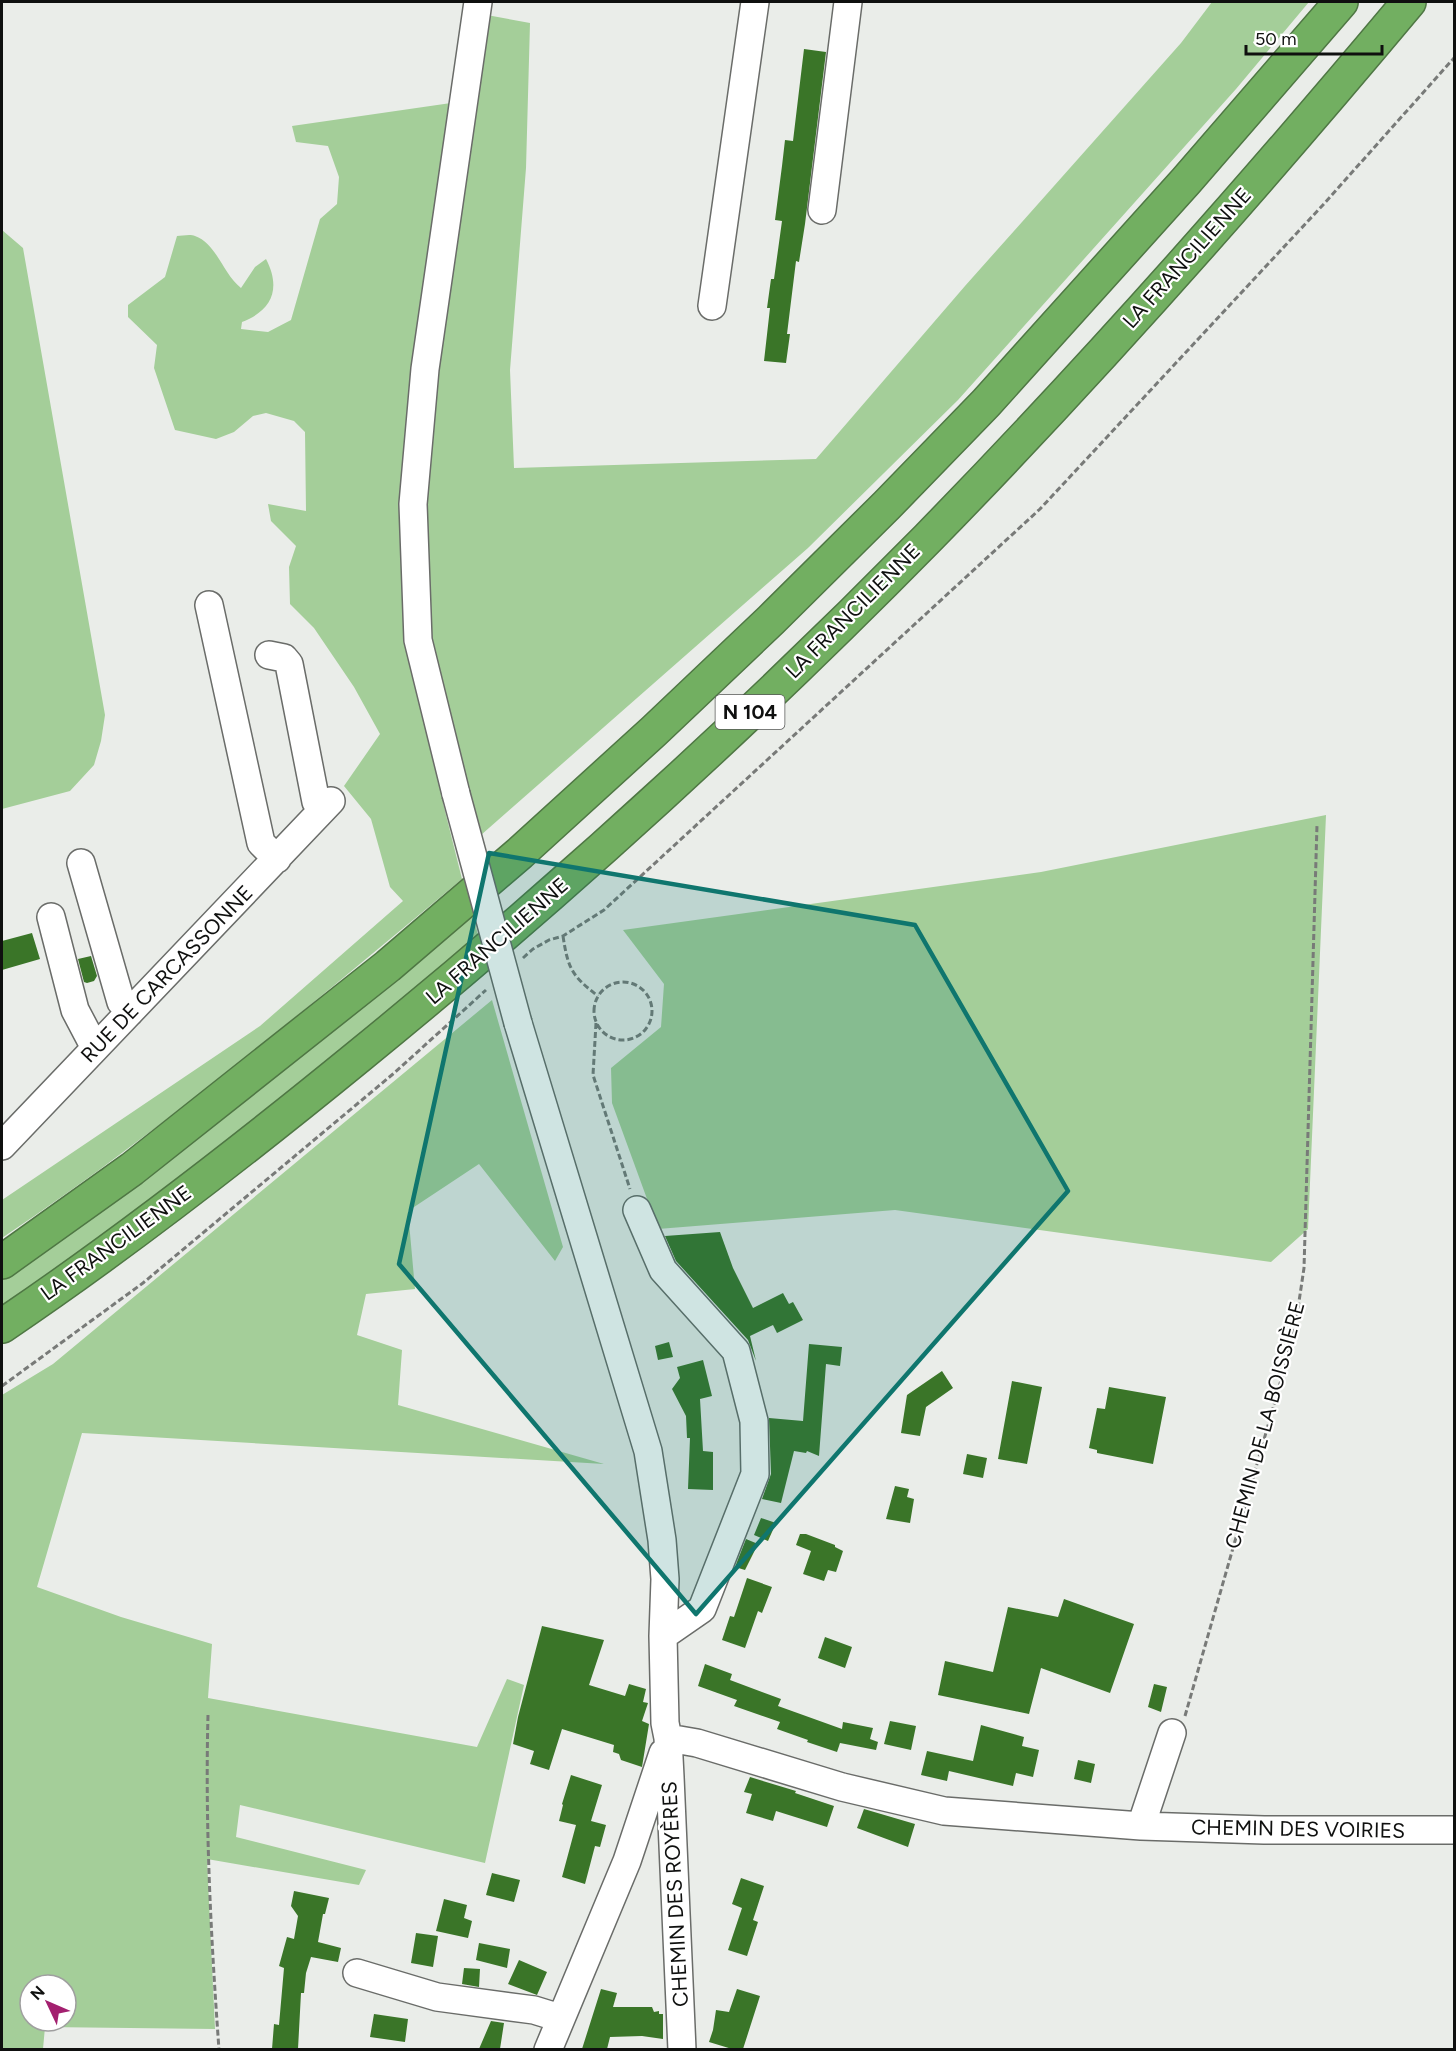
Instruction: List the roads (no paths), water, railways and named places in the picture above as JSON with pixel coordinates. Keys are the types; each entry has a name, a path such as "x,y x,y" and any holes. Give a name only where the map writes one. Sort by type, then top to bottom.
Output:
{"highway":[{"name":"N 104","path":"2,1262 132,1169 388,966 520,853 654,731 771,620 986,403 1186,181 1341,2"},
{"name":"LA FRANCILIENNE","path":"2,1326 162,1211 304,1101 434,995 561,886 693,766 917,548 1024,437 1225,218 1409,2"}],"street":[{"name":"CHEMIN DES ROYÈRES","path":"478,2 425,369 413,504 418,640 456,794 518,1023 648,1451 662,1540 665,1579 663,1636 665,1723 668,1738 682,2049"},
{"path":"712,306 755,2"},
{"path":"822,210 848,2"},
{"path":"209,605 261,843 277,859"},
{"name":"RUE DE CARCASSONNE","path":"2,1146 327,806 316,802 290,664 284,658 269,655"},
{"path":"81,863 121,1002 130,1011"},
{"path":"51,917 75,1010 95,1048"},
{"path":"637,1210 663,1269 736,1351 754,1421 755,1474 702,1609 663,1636"},
{"path":"1141,1826 1172,1733"},
{"path":"548,2049 627,1861 668,1738"},
{"name":"CHEMIN DES VOIRIES","path":"668,1738 697,1743 842,1787 944,1811 1141,1826 1264,1830 1455,1830"},
{"path":"357,1973 437,1997 534,2010 560,2018"}]}
